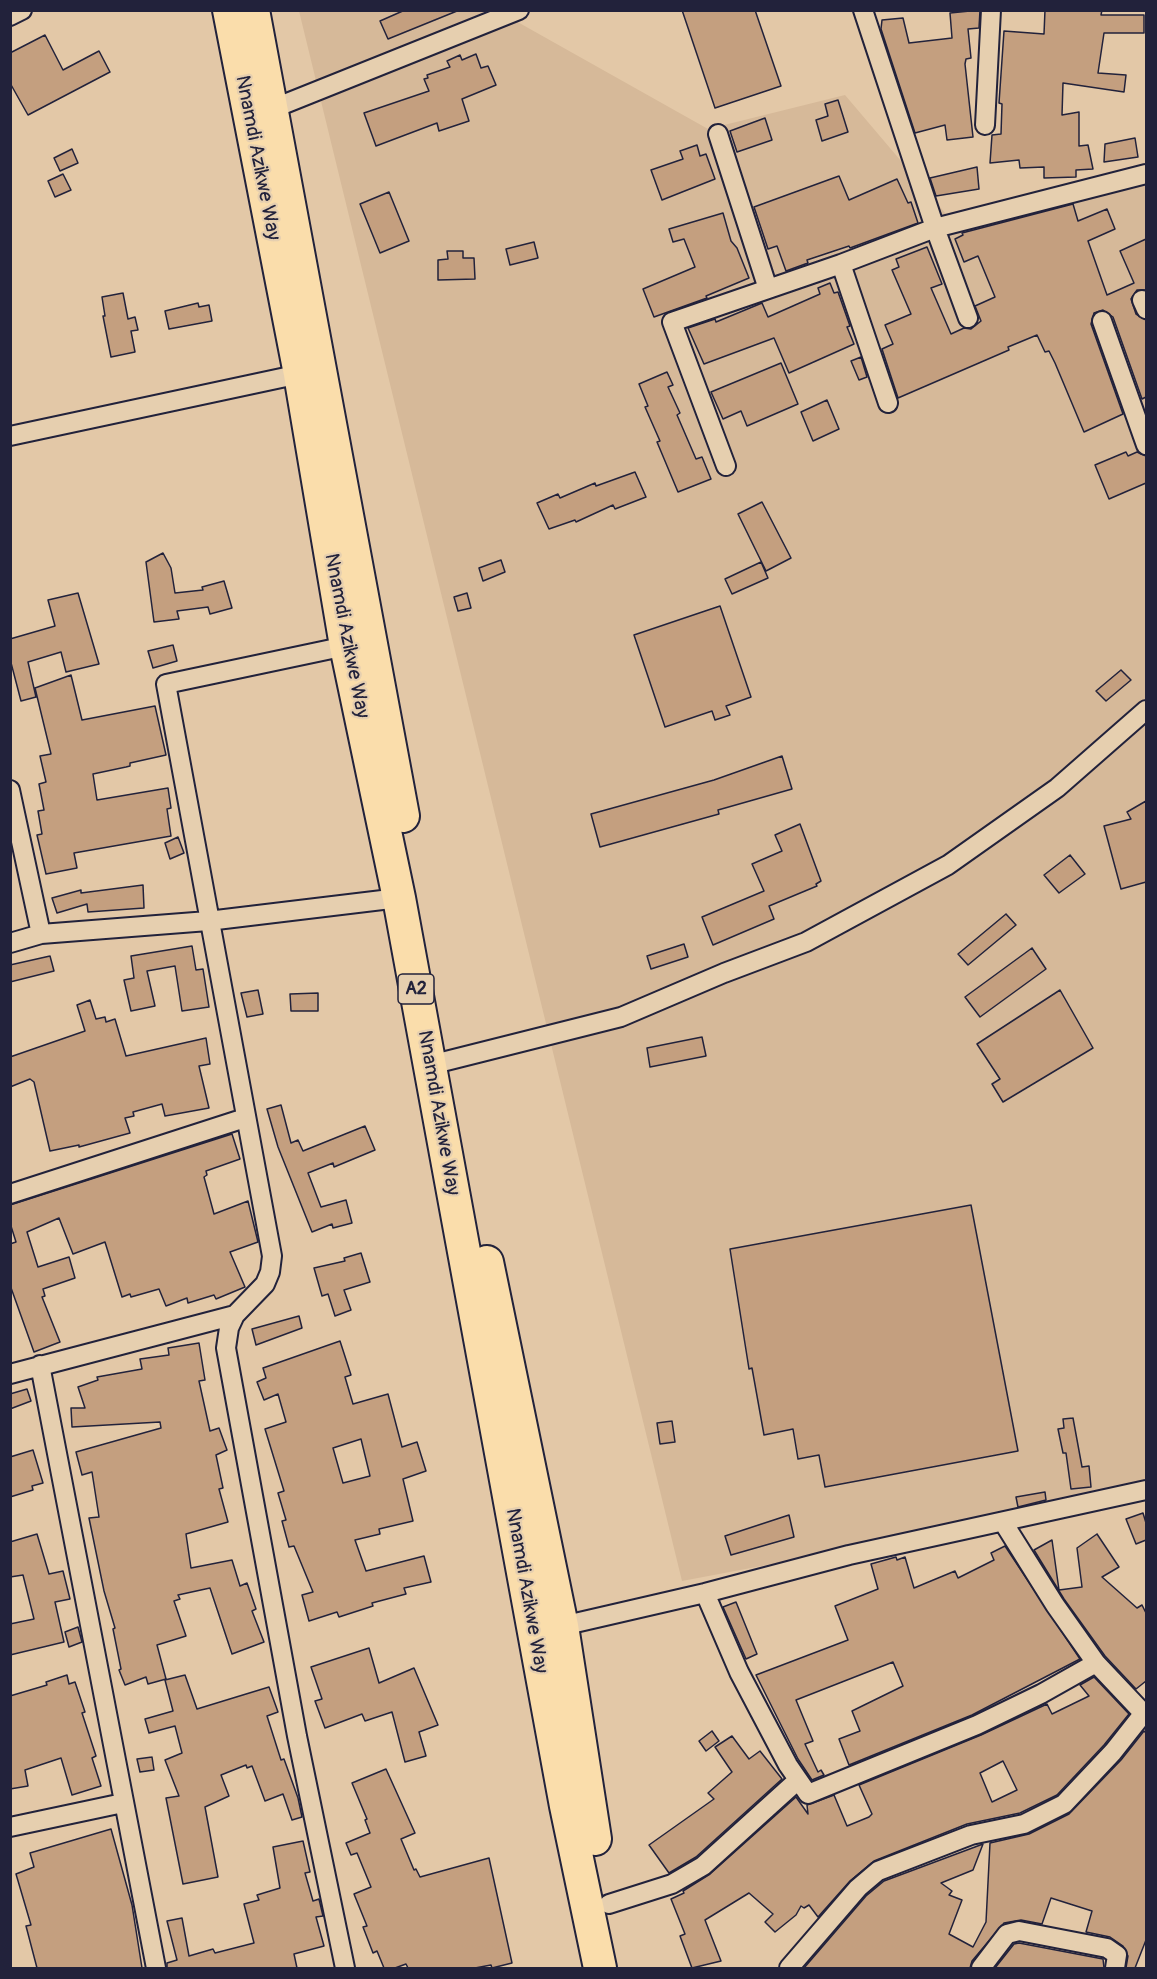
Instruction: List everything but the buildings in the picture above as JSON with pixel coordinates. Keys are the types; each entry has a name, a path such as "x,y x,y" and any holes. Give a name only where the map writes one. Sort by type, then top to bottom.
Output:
{"highway":[{"name":"Nnamdi Azikwe Way","path":"229,10 300,374 346,646 399,898 564,1795 600,1968"},
{"name":"Nnamdi Azikwe Way","path":"253,10 380,686 446,1061 562,1626 587,1803 623,1968"}],"street":[{"path":"10,16 22,10"},
{"path":"272,109 519,10"},
{"path":"863,10 935,228 968,318"},
{"path":"985,125 991,10"},
{"path":"718,134 768,289"},
{"path":"726,466 672,322 841,264 935,228 1146,174"},
{"path":"841,264 888,403"},
{"path":"1102,321 1146,445"},
{"path":"10,435 300,374"},
{"path":"345,1968 297,1737 226,1348 229,1328 236,1315 265,1284 270,1272 272,1256 208,921 166,684 346,646"},
{"path":"446,1061 621,1017 724,973 806,942 948,865 1057,788 1146,710"},
{"path":"10,790 41,934"},
{"path":"10,943 41,934 208,921 399,898"},
{"path":"10,1194 245,1118"},
{"path":"10,1374 236,1315"},
{"path":"40,1365 156,1968"},
{"path":"562,1626 705,1593 849,1555 1146,1490"},
{"path":"789,1968 858,1888 878,1871 971,1834 1024,1824 1064,1804 1145,1715 1096,1663 1055,1605 1004,1522"},
{"path":"705,1593 739,1672 798,1780 808,1794 977,1725 1041,1694 1096,1663"},
{"path":"609,1904 672,1884 703,1866 798,1780"},
{"path":"10,1827 123,1803"},
{"path":"981,1968 1007,1934 1019,1931 1107,1948 1117,1955 1115,1968"}],"shaded area":[{"path":"299,11 498,11 708,129 845,95 946,214 1146,167 1146,1488 1063,1509 682,1581"}]}
